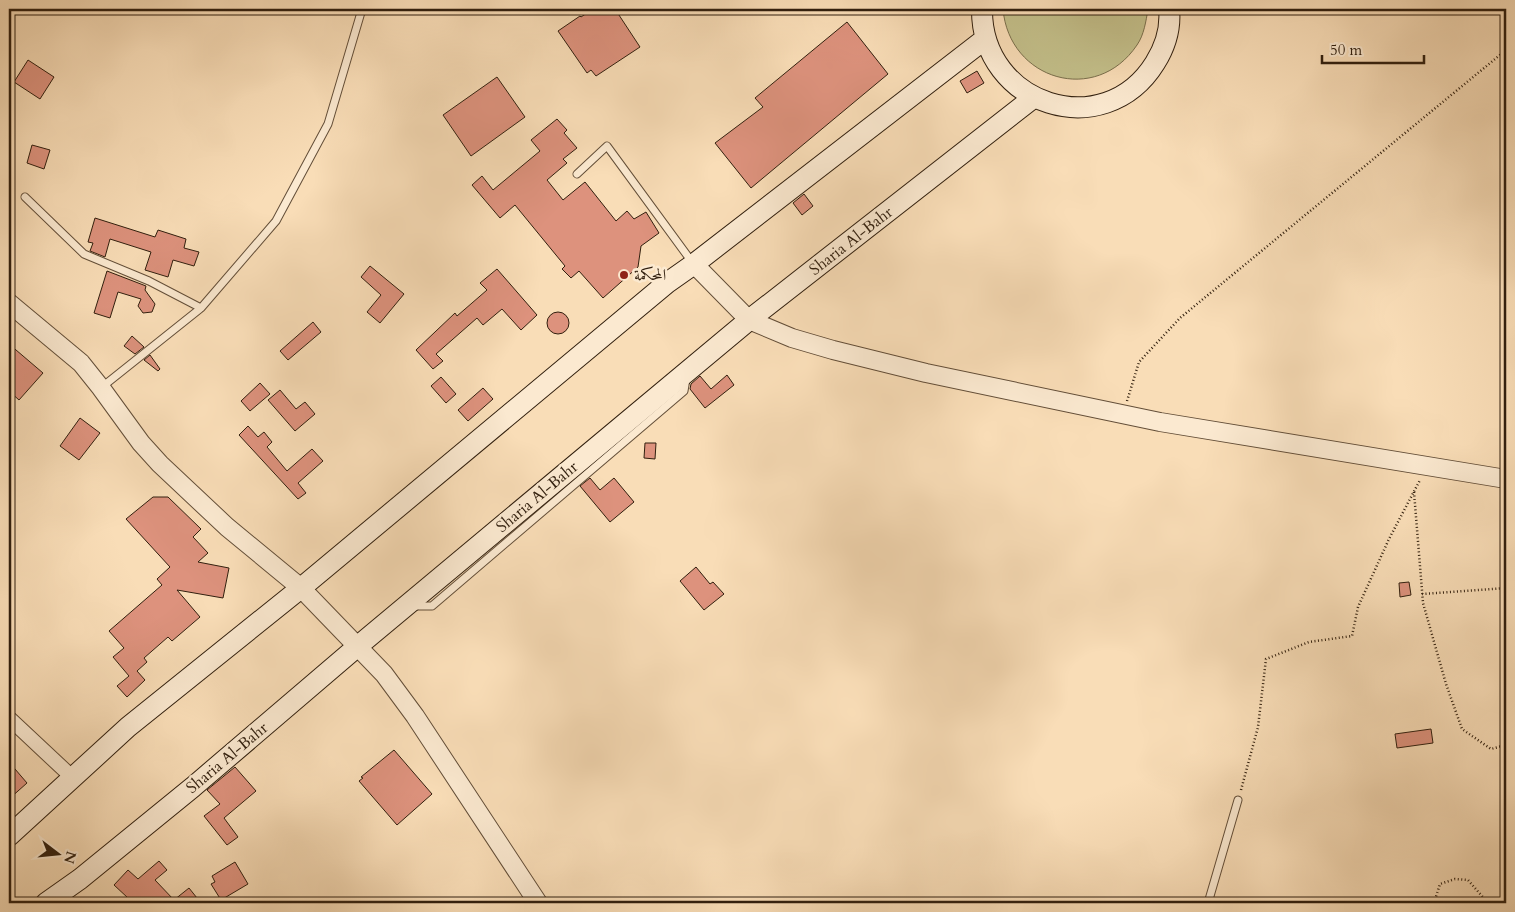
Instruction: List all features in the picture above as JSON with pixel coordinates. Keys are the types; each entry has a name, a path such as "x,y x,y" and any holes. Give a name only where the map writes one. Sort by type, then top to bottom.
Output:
{"main road":[{"path":"982,9 985,39 996,63 1012,83 1033,98 1063,107 1094,106 1123,96 1147,76 1164,49 1170,19 1169,9"},
{"path":"9,836 128,727 301,588 667,283 985,39"},
{"name":"Sharia Al-Bahr","path":"46,903 80,879 193,787 358,646 749,320 1033,98"}],"street":[{"path":"694,264 749,320 792,338 926,373 1160,422 1506,479"},
{"path":"9,303 81,363 141,444 160,464 227,527 301,588 384,674 415,716 538,903"},
{"path":"9,718 73,778"}],"lane":[{"path":"101,388 201,308 276,221 328,124 362,9"},
{"path":"577,174 607,146 694,264"},
{"path":"25,197 84,254 201,308"},
{"path":"1208,903 1238,800"}],"path":[{"path":"1123,414 1138,362 1180,318 1506,50"},
{"path":"1238,800 1258,727 1266,659 1309,642 1352,636 1358,607 1389,539 1428,466"},
{"path":"1414,491 1422,603 1446,684 1462,729 1491,749 1506,745"},
{"path":"1422,594 1506,588"},
{"path":"1434,903 1440,884 1455,879 1468,880 1488,903"}],"shaded area":[{"path":"1003,9 1148,9 1144,28 1137,45 1120,64 1100,75 1078,79 1057,76 1037,68 1021,53 1009,33"}],"building":[{"path":"593,9 615,9 640,47 596,76 591,70 587,73 558,31"},
{"path":"847,22 888,74 751,188 715,143 763,107 755,98"},
{"path":"28,60 54,77 40,99 14,82"},
{"path":"977,71 984,83 967,93 960,81"},
{"path":"497,77 525,117 471,156 443,115"},
{"path":"557,119 567,130 564,133 577,148 563,159 567,163 547,180 563,200 585,182 616,221 627,211 634,219 646,212 659,233 641,246 638,267 603,298 579,271 571,278 562,269 565,266 515,205 500,218 472,185 482,176 493,190 540,151 531,140"},
{"path":"32,145 50,150 44,169 27,163"},
{"path":"804,194 813,206 802,215 793,203"},
{"path":"95,218 155,237 158,230 186,239 184,248 199,252 194,266 173,260 168,277 145,270 151,252 110,239 105,257 90,251 93,243 88,242"},
{"path":"370,266 404,294 380,323 367,312 381,295 361,277"},
{"path":"497,269 537,315 521,330 502,309 483,325 477,318 436,354 443,361 433,369 416,350 455,313 457,316 487,290 480,283"},
{"path":"107,271 146,286 145,290 155,304 152,312 143,313 138,306 141,299 118,292 110,318 94,313"},
{"path":"558,312 566,315 569,323 566,331 558,334 550,331 547,323 550,315"},
{"path":"313,322 321,332 288,360 280,351"},
{"path":"132,336 144,347 135,354 124,346"},
{"path":"9,344 43,373 19,400 9,391"},
{"path":"150,355 160,369 158,371 144,360"},
{"path":"727,375 734,385 705,408 690,389 691,384 700,376 711,389"},
{"path":"441,377 456,394 446,403 431,386"},
{"path":"260,383 270,394 250,411 241,401"},
{"path":"483,388 493,399 468,421 458,410"},
{"path":"280,390 296,409 305,402 315,414 295,431 268,400"},
{"path":"80,418 100,433 79,460 60,446"},
{"path":"248,426 258,437 264,432 272,442 267,447 287,471 312,449 323,461 298,483 306,493 298,499 239,435"},
{"path":"645,443 656,443 655,459 644,458"},
{"path":"590,478 600,490 614,478 634,502 610,522 580,486"},
{"path":"153,497 168,497 201,529 193,537 208,553 198,562 229,568 223,598 177,590 200,617 172,641 168,637 144,658 147,662 137,671 145,680 127,697 117,686 129,676 113,657 124,648 109,631 162,585 157,579 170,567 126,519"},
{"path":"696,567 710,584 713,582 724,594 704,610 680,581"},
{"path":"1409,582 1411,595 1400,597 1399,583"},
{"path":"1431,729 1433,743 1397,748 1395,734"},
{"path":"394,750 432,794 397,825 359,781 363,778 361,777"},
{"path":"9,762 27,783 9,799"},
{"path":"235,767 256,791 224,818 238,837 227,845 204,816 220,804 207,790"},
{"path":"159,861 167,870 155,880 174,900 189,888 201,903 122,903 128,898 114,885 128,870 138,879"},
{"path":"235,862 248,884 221,900 211,884 215,882 212,876"}],"place":[{"name":"المحكمة","path":"624,275"}]}
